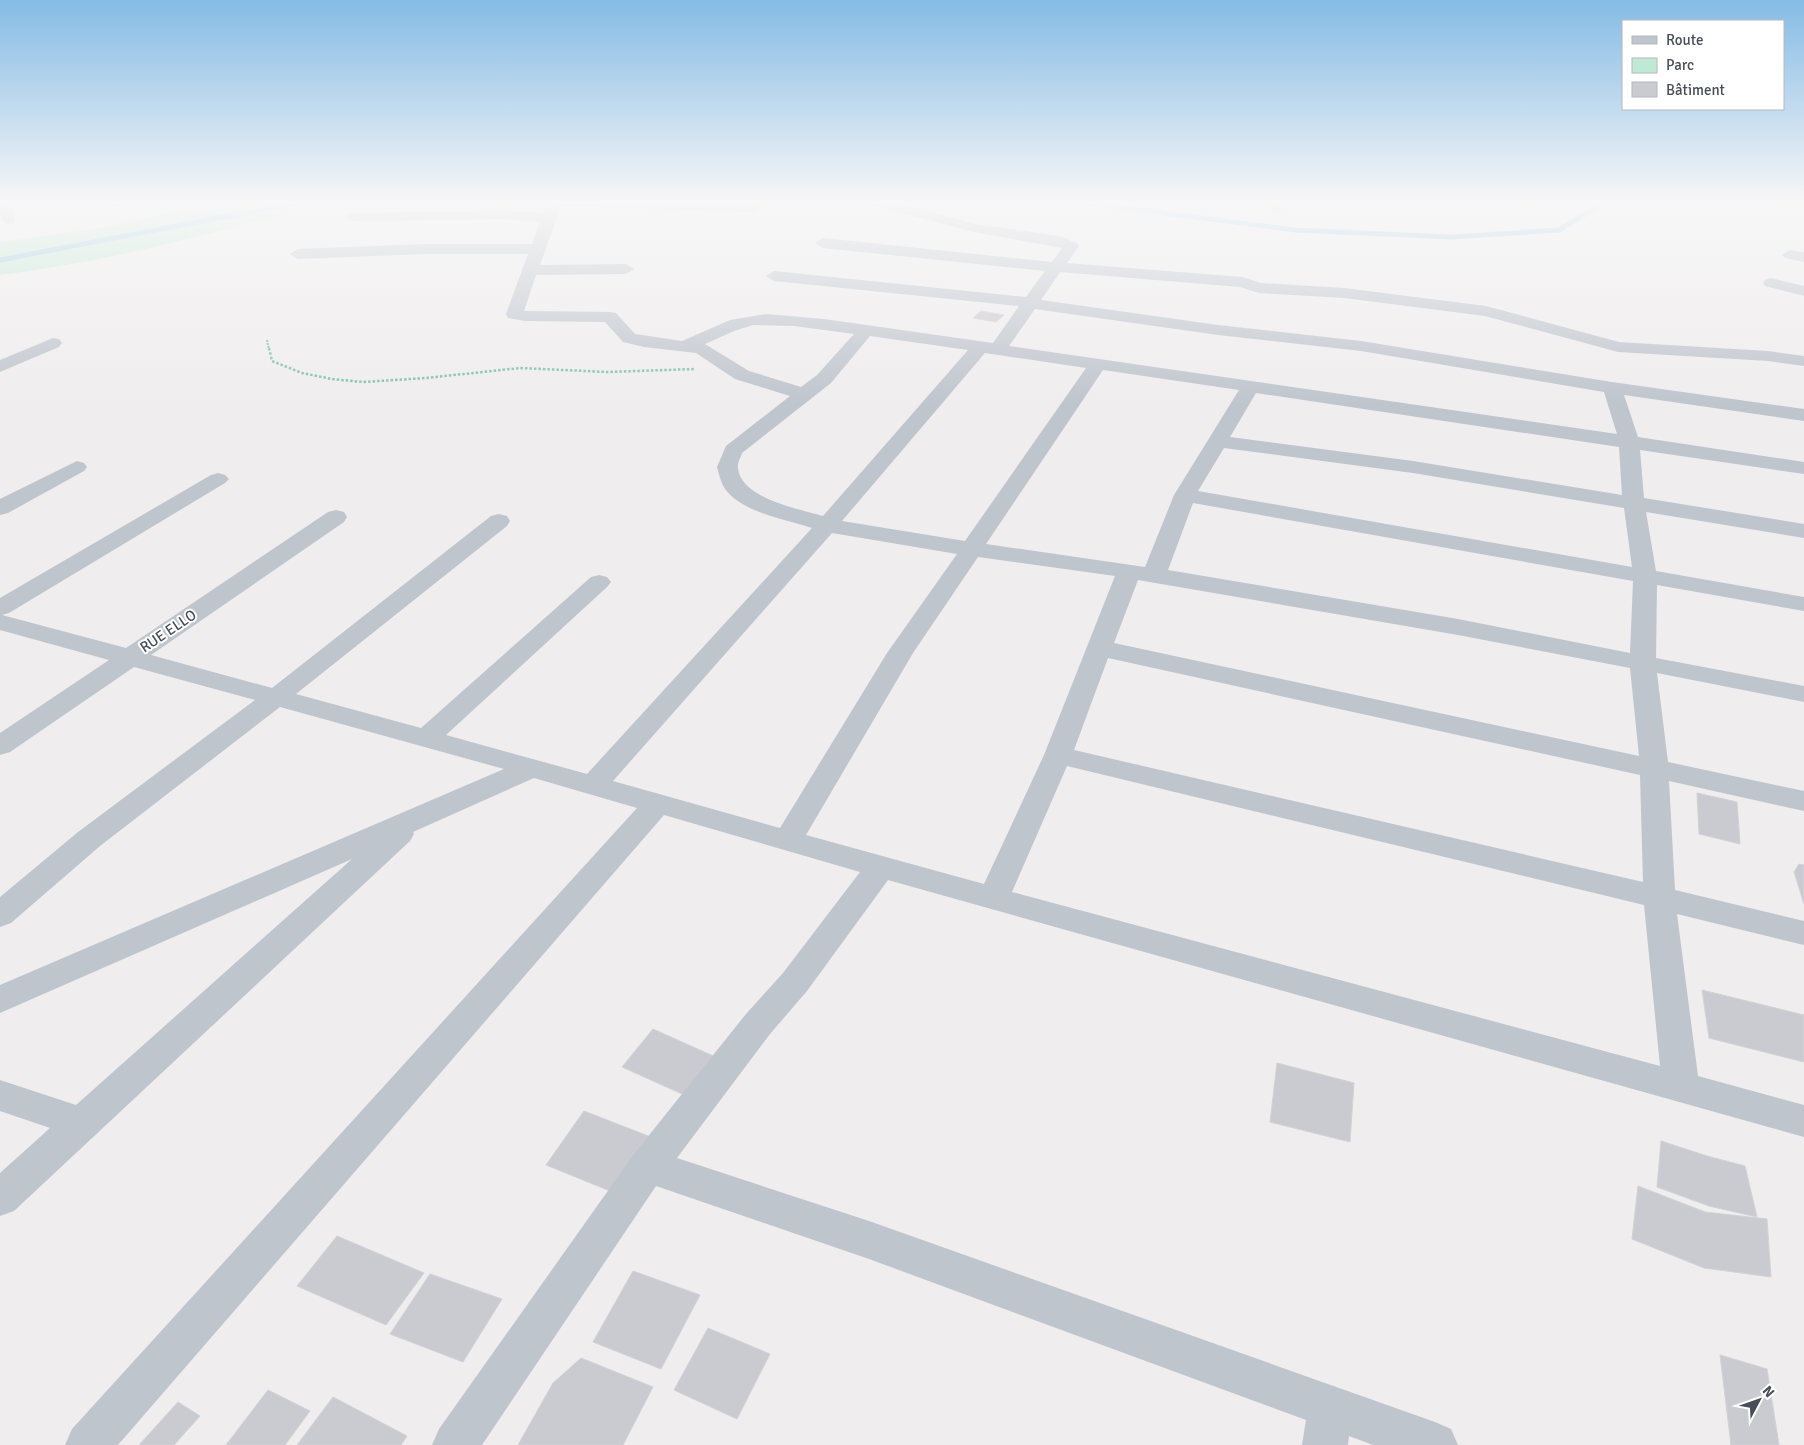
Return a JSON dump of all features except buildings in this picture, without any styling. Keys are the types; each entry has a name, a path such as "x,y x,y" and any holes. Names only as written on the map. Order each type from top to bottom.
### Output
{"street":[{"path":"584,269 529,270 514,314 525,316 610,317 629,338 644,342 687,345 708,351 742,375 803,394"},
{"path":"593,786 989,349 1029,303 1054,269"},
{"path":"1086,269 1242,282 1263,289 1344,293 1486,311 1618,347 1768,356 1804,361"},
{"path":"774,276 1029,303 1218,330 1361,346 1612,388 1804,415"},
{"path":"1771,283 1804,290"},
{"path":"687,345 736,324 753,320 798,322 866,330 1098,366 1251,386 1804,468"},
{"path":"866,330 824,379 734,450 727,467 734,486 744,495 764,505 828,525 970,549 1141,573 1458,627 1804,694"},
{"path":"0,367 53,343"},
{"path":"788,840 900,653 1098,366"},
{"path":"994,898 1058,755 1099,648 1216,441 1251,386"},
{"path":"1612,388 1629,441 1634,504 1645,576 1643,663 1654,768 1659,897 1681,1087"},
{"path":"1216,441 1413,467 1804,531"},
{"path":"0,508 77,467"},
{"path":"0,608 218,479"},
{"path":"1185,495 1804,604"},
{"name":"RUE ELLO","path":"0,746 336,517"},
{"path":"0,915 89,839 276,698 499,521"},
{"path":"426,738 599,582"},
{"path":"0,622 426,738 881,868 1804,1121"},
{"path":"1099,648 1804,801"},
{"path":"1058,755 1436,843 1804,933"},
{"path":"0,1000 530,769"},
{"path":"88,1445 657,804"},
{"path":"0,1198 417,818"},
{"path":"455,1445 648,1166 758,1024 795,982 881,868"},
{"path":"0,1095 81,1123"},
{"path":"648,1166 869,1240 1328,1426 1435,1445"}],"path":[{"path":"267,340 272,361 282,366 306,374 360,382 408,381 535,367 618,372 666,368 720,370 742,375"}],"green space":[{"path":"0,269 39,269 0,275"}]}
